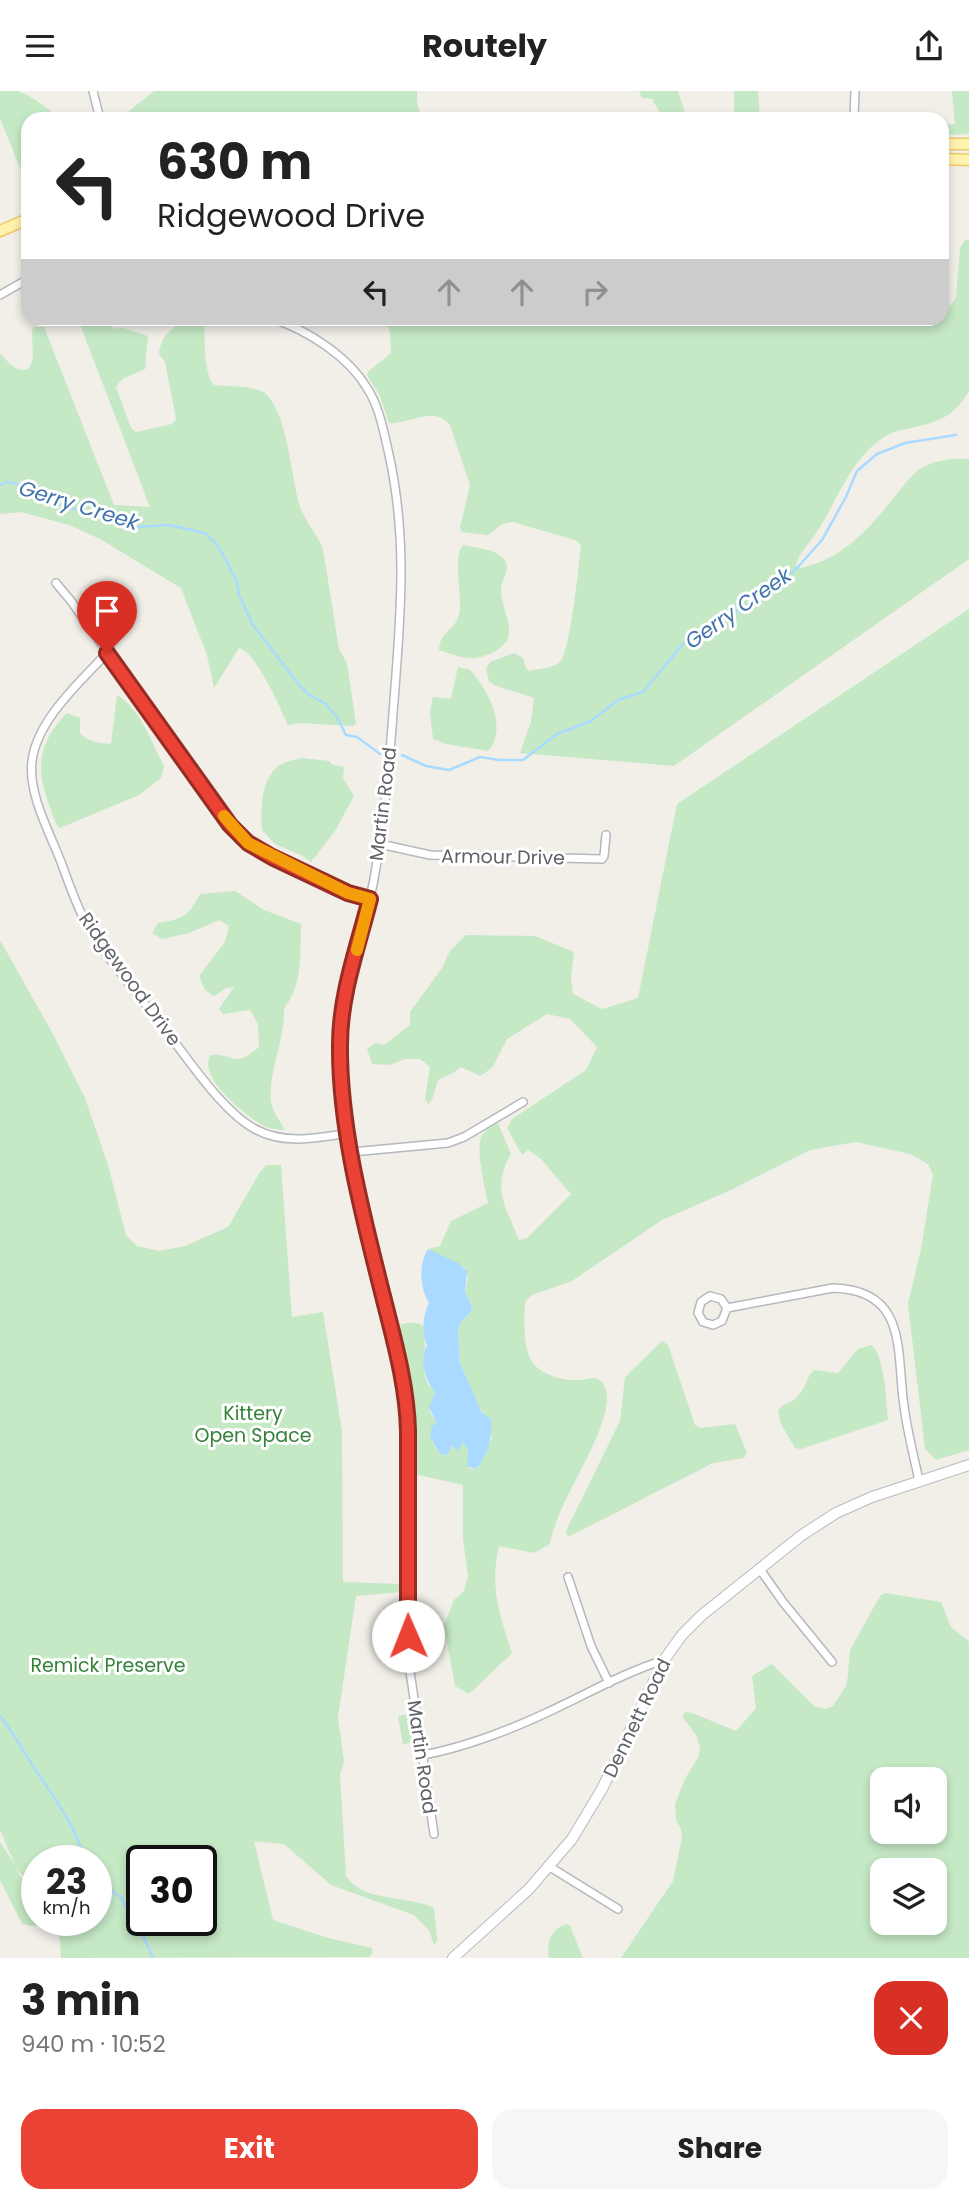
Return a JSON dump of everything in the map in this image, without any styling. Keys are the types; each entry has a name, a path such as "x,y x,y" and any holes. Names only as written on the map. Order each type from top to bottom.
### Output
{"main road":[{"path":"949,144 969,144"},
{"path":"949,159 969,160"},
{"path":"0,231 21,222"}],"street":[{"path":"93,91 98,112"},
{"path":"854,112 855,91"},
{"path":"0,295 21,283"},
{"name":"Martin Road","path":"288,326 312,338 342,359 367,387 376,406 392,468 401,526 400,629 390,767 370,899 340,1027 342,1090 348,1133 362,1211 406,1401 408,1658 433,1834"},
{"path":"56,583 230,825 248,843 348,893 370,899"},
{"name":"Ridgewood Drive","path":"107,653 48,722 37,740 32,768 35,793 85,922 169,1034 239,1118 257,1131 282,1138 307,1139 348,1133"},
{"name":"Armour Drive","path":"380,844 410,853 430,855 602,859 606,835"},
{"path":"352,1152 431,1146 454,1141 523,1102"},
{"path":"727,1308 833,1287 855,1291 877,1301 889,1315 898,1337 903,1402 919,1481"},
{"path":"710,1296 721,1299 727,1308 722,1321 713,1325 703,1322 698,1313 701,1302 710,1296"},
{"name":"Dennett Road","path":"453,1958 529,1889 572,1839 601,1792 664,1660 693,1624 759,1568 836,1513 872,1497 969,1465"},
{"path":"759,1568 832,1662"},
{"path":"568,1577 591,1646 609,1683"},
{"path":"423,1755 453,1748 544,1714 664,1660"},
{"path":"550,1867 618,1909"}],"green space":[{"path":"0,91 21,92 51,112 21,112 21,170 0,118"},
{"path":"154,91 417,91 420,112 128,112"},
{"path":"639,91 678,91 685,112 660,112 652,99 642,98"},
{"path":"734,91 758,91 760,112 734,112"},
{"path":"952,91 969,91 969,134 949,135 949,124 955,124"},
{"path":"965,240 969,240 969,391 957,408 944,417 893,433 864,454 796,565 800,568 815,564 842,550 866,530 918,471 933,463 957,459 969,459 969,559 674,766 520,753 531,722 534,698 494,685 489,681 486,669 490,662 514,653 523,658 529,671 551,667 561,661 571,625 581,545 575,540 513,522 502,524 488,535 462,532 460,528 470,485 450,425 444,419 429,416 389,423 380,396 367,375 391,353 388,326 949,326 949,306 956,298 960,248"},
{"path":"81,326 112,326 114,329 123,328 148,336 145,369 122,379 116,387 131,428 136,432 172,424 176,419 165,362 159,354 164,338 176,326 204,326 206,364 214,385 256,389 266,394 273,404 284,431 300,507 323,549 339,649 347,663 356,723 353,726 300,723 288,725 260,670 246,652 239,648 214,688 207,655 181,588 100,539 69,525 21,512 0,514 0,354 17,369 29,368 33,359 33,327 44,327 114,505 150,507"},
{"path":"463,545 496,553 504,559 507,567 501,590 508,622 508,638 497,650 476,658 439,650 440,643 459,615 458,557"},
{"path":"969,609 969,1450 936,1460 925,1449 908,1304 921,1249 933,1175 928,1164 910,1154 856,1142 810,1150 731,1190 662,1220 572,1281 532,1295 525,1302 525,1339 531,1360 540,1370 559,1378 600,1380 607,1394 605,1411 592,1448 555,1526 550,1544 534,1553 499,1546 496,1588 500,1614 512,1653 469,1694 455,1686 444,1625 454,1600 464,1591 468,1576 463,1538 463,1485 414,1474 413,1411 401,1341 401,1324 417,1323 425,1329 425,1372 428,1384 435,1392 429,1411 437,1423 431,1440 440,1454 448,1455 451,1445 457,1451 464,1442 468,1451 469,1468 477,1469 492,1437 460,1363 458,1329 471,1312 472,1306 465,1292 468,1277 465,1268 428,1249 440,1246 451,1221 488,1203 480,1144 484,1133 498,1123 511,1154 505,1166 501,1187 505,1207 519,1240 527,1238 571,1194 541,1159 528,1150 522,1155 507,1128 512,1119 586,1070 597,1047 570,1019 547,1014 507,1039 492,1068 480,1076 461,1067 438,1080 432,1100 428,1104 425,1099 430,1067 420,1059 405,1059 389,1065 372,1064 367,1049 375,1043 384,1045 410,1025 410,1012 442,968 450,951 466,935 535,936 574,952 571,977 573,994 602,1009 638,998 677,804"},
{"path":"458,667 470,670 489,697 496,720 496,731 494,742 488,751 446,744 433,739 430,712 433,697 451,699"},
{"path":"117,695 132,708 145,727 164,766 161,778 139,795 60,828 51,810 42,780 42,754 47,741 67,713 80,718 80,733 83,736 111,744"},
{"path":"302,758 329,761 344,767 343,778 354,796 335,831 311,862 275,844 262,830 262,798 266,782 281,765"},
{"path":"235,891 264,910 301,924 297,979 295,990 284,1008 271,1090 273,1108 285,1130 260,1124 238,1107 217,1085 208,1064 211,1055 239,1059 259,1047 258,1024 250,1010 223,1014 219,1009 234,987 226,988 214,996 205,990 199,976 225,942 229,926 219,920 189,933 162,939 152,933 158,923 184,916 200,894"},
{"path":"0,940 85,1098 108,1165 126,1235 137,1246 159,1251 185,1246 228,1227 260,1172 266,1165 281,1165 292,1317 323,1312 342,1431 343,1582 401,1584 401,1592 356,1596 338,1717 344,1761 340,1775 346,1876 354,1885 374,1895 434,1908 437,1941 434,1945 429,1930 414,1915 331,1885 284,1844 254,1841 273,1920 328,1938 372,1948 373,1953 369,1957 61,1958 59,1936 112,1936 112,1845 21,1845 21,1874 16,1869 21,1878 21,1922 0,1880 0,1842 15,1865 0,1830"},
{"path":"662,1341 668,1345 695,1425 700,1428 735,1424 747,1453 744,1458 713,1463 568,1537 566,1531 620,1421 625,1377"},
{"path":"871,1345 876,1350 882,1368 888,1420 801,1449 795,1448 781,1424 778,1410 801,1393 814,1370 838,1373 858,1349"},
{"path":"885,1593 941,1602 951,1627 969,1642 969,1958 621,1958 673,1881 682,1837 676,1820 675,1804 685,1779 699,1756 700,1748 696,1735 682,1716 686,1712 692,1713 736,1731 756,1708 752,1676 772,1664 814,1706 825,1709 833,1706 847,1684 850,1650 880,1596"},
{"path":"410,1714 415,1742 403,1744 398,1716"},
{"path":"567,1924 583,1958 549,1958 548,1947 553,1933"}],"water":[{"path":"428,1249 458,1263 467,1271 465,1292 472,1306 471,1312 458,1329 460,1363 482,1413 491,1419 487,1452 476,1469 467,1466 468,1451 464,1442 457,1451 451,1445 448,1455 440,1454 430,1437 432,1426 437,1423 429,1408 435,1392 428,1381 423,1363 427,1345 424,1335 425,1313 429,1303 422,1283 422,1269"}],"waterway":[{"name":"Gerry Creek","path":"402,755 426,766 449,770 480,757 523,760 557,734 591,721 618,700 643,692 689,637 749,605 796,569 822,540 857,471 877,454 905,443 956,435"},
{"name":"Gerry Creek","path":"0,485 7,482 18,484 64,506 137,527 169,525 204,533 215,542 222,553 237,582 239,595 253,625 300,686 326,704 337,717 346,735 357,737 380,754"},
{"path":"0,1716 63,1811 79,1845"},
{"path":"112,1891 120,1897 141,1931 153,1958"}],"slow traffic":[{"path":"224,816 248,843 272,857 348,893 370,899 357,950"}],"route":[{"path":"107,653 230,825 248,843 348,893 370,899 344,1001 340,1027 340,1056 348,1133 361,1205 399,1362 408,1415 408,1636"}],"park label":[{"name":"Kittery Open Space","path":"253,1424"},
{"name":"Remick Preserve","path":"108,1665"}]}
